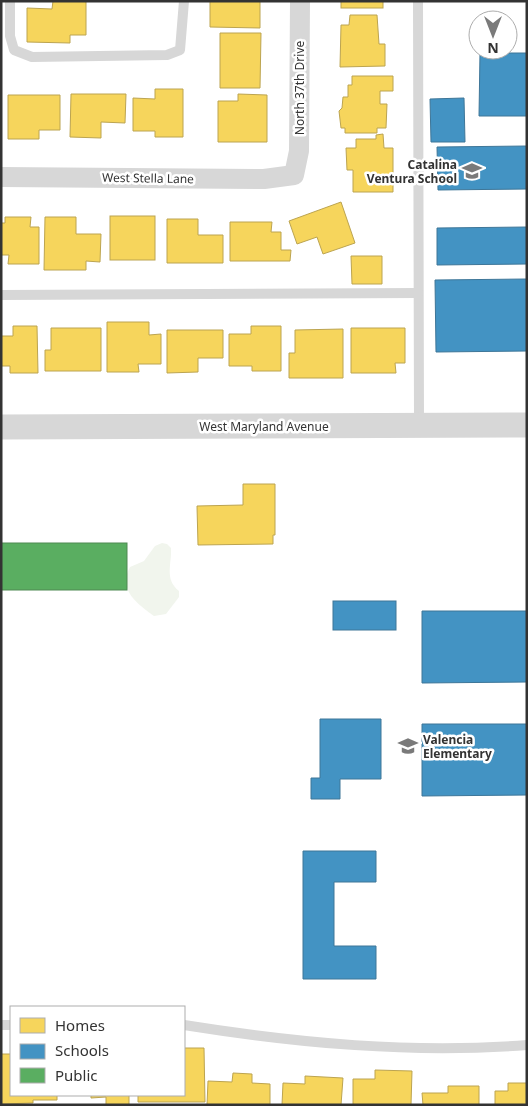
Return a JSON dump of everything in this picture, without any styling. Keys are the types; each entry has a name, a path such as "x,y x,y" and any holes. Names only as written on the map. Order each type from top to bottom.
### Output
{"street":[{"name":"North 37th Drive","path":"294,175 299,151 300,1"},
{"name":"West Stella Lane","path":"1,176 264,179 294,175"},
{"name":"West Maryland Avenue","path":"1,427 527,425"}],"lane":[{"path":"10,1 10,36 14,50 32,57 167,55 180,50 184,1"},
{"path":"418,1 418,425"},
{"path":"1,295 418,292"},
{"path":"185,1025 274,1039 347,1046 489,1048 527,1045"}],"shaded area":[{"path":"162,543 167,544 171,548 170,576 174,586 179,591 179,597 166,614 154,616 131,596 126,583 130,567 144,561 155,546"}],"building: Homes":[{"path":"53,1 86,1 86,35 70,35 70,43 27,42 27,8 52,9"},
{"path":"210,1 260,1 260,28 210,27"},
{"path":"341,1 383,1 383,8 341,8"},
{"path":"350,15 377,15 379,44 385,44 385,66 340,67 341,25 349,25"},
{"path":"220,33 261,33 260,88 220,88"},
{"path":"352,76 393,76 393,91 380,91 380,104 387,104 386,128 377,128 377,133 345,133 345,128 341,128 339,111 342,108 343,97 348,97 348,85 352,85"},
{"path":"155,89 183,89 183,137 155,137 155,131 133,131 133,98 155,99"},
{"path":"71,94 126,94 125,123 101,122 101,138 70,137"},
{"path":"238,94 267,95 267,142 218,142 218,101 238,101"},
{"path":"8,95 60,95 60,130 39,130 39,139 8,139"},
{"path":"383,134 384,148 393,148 393,192 353,192 353,170 347,170 346,148 356,148 356,139 376,139 376,135"},
{"path":"341,202 355,243 323,254 317,237 297,244 289,221"},
{"path":"110,216 155,216 155,260 110,260"},
{"path":"5,217 31,217 30,227 39,227 39,264 8,264 9,255 1,255 1,223 5,223"},
{"path":"45,217 76,217 76,234 101,234 100,262 86,261 86,270 44,270"},
{"path":"167,219 198,219 198,235 223,235 223,263 167,263"},
{"path":"230,222 272,222 271,232 281,232 281,250 291,250 290,261 230,261"},
{"path":"351,256 382,256 382,284 352,284"},
{"path":"107,322 149,322 149,335 161,334 161,364 138,364 139,372 107,372"},
{"path":"13,326 37,326 38,373 10,373 10,366 1,366 1,336 13,336"},
{"path":"251,326 281,326 281,371 252,371 252,366 229,366 229,334 251,334"},
{"path":"51,328 101,328 101,371 45,371 45,350 51,350"},
{"path":"351,328 405,328 405,363 395,363 396,373 351,373"},
{"path":"343,329 343,378 289,378 289,353 295,353 295,330"},
{"path":"167,330 223,330 223,358 198,358 198,372 167,373"},
{"path":"243,484 275,484 275,535 273,535 273,544 198,545 197,506 243,505"},
{"path":"185,1048 204,1048 205,1102 138,1102 138,1096 185,1096"},
{"path":"1,1054 10,1054 10,1096 57,1096 57,1100 33,1100 33,1103 1,1104"},
{"path":"375,1070 412,1071 411,1105 353,1105 353,1079 375,1079"},
{"path":"233,1073 252,1074 252,1083 270,1084 270,1105 207,1105 208,1081 232,1082"},
{"path":"305,1076 343,1078 341,1105 282,1105 283,1083 305,1084"},
{"path":"508,1083 527,1083 527,1105 495,1105 495,1091 508,1091"},
{"path":"448,1086 479,1086 479,1105 423,1105 422,1093 448,1093"},
{"path":"91,1096 129,1096 129,1105 106,1105 106,1097 91,1098"}],"building: Schools":[{"path":"518,53 527,53 527,116 479,116 480,60 518,60"},
{"path":"464,98 465,142 431,142 430,99"},
{"path":"527,146 527,189 438,190 437,147"},
{"path":"527,227 527,264 437,265 437,228"},
{"path":"527,279 527,351 436,352 435,280"},
{"path":"333,601 396,601 396,630 333,630"},
{"path":"422,611 527,611 527,682 422,683"},
{"path":"320,719 381,719 381,779 340,779 340,799 311,799 311,778 320,778"},
{"path":"422,724 527,724 527,795 422,796"},
{"path":"303,851 376,851 376,882 334,882 334,946 376,946 376,979 303,979"}],"building: Public":[{"path":"1,543 127,543 127,590 1,590"}],"place":[{"name":"Catalina Ventura School","path":"472,171"},
{"name":"Valencia Elementary","path":"408,746"}]}
